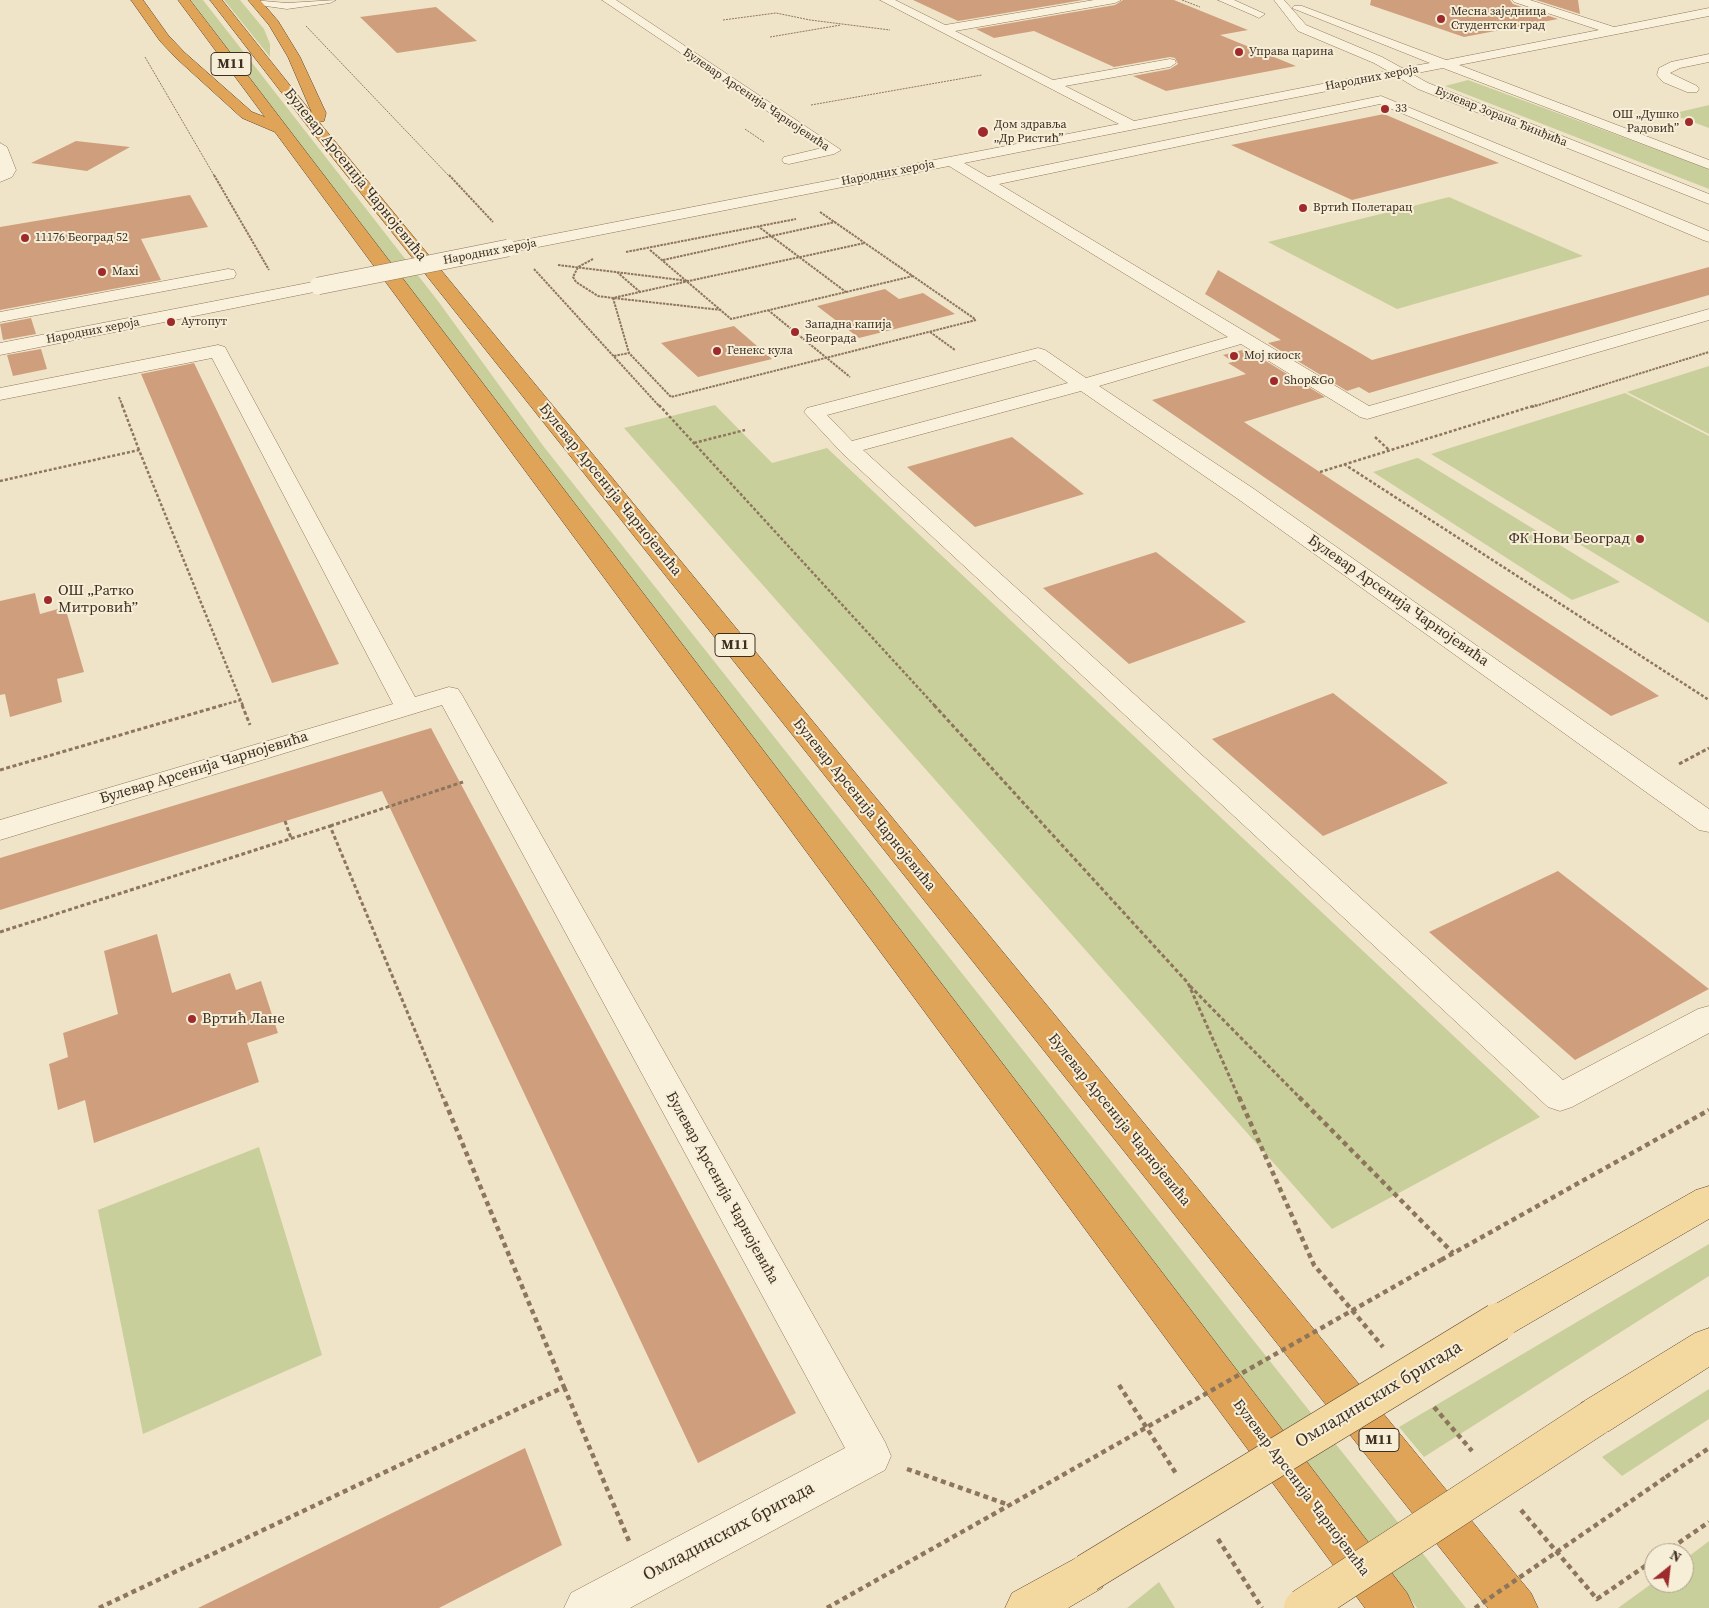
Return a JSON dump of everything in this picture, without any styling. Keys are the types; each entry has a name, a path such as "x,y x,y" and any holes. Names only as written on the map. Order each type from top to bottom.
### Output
{"highway":[{"path":"137,0 164,38 180,55 247,115 263,124 279,128"},
{"name":"Булевар Арсенија Чарнојевића","path":"184,0 1392,1608"},
{"name":"Булевар Арсенија Чарнојевића","path":"216,0 314,125 1516,1608"},
{"path":"255,1 294,57 319,113 318,120 314,125"}],"main road":[{"name":"Омладинских бригада","path":"1027,1608 1498,1322 1709,1201"},
{"path":"1303,1608 1595,1417 1709,1346"}],"street":[{"path":"255,1 287,6 330,0"},
{"name":"Булевар Арсенија Чарнојевића","path":"608,0 834,150 789,160 823,186"},
{"path":"886,0 1132,125"},
{"path":"943,29 1115,0"},
{"path":"1224,0 1259,14"},
{"name":"Народних хероја","path":"1518,0 1613,31"},
{"name":"Булевар Зорана Ђинђића","path":"1277,1 1446,63 1474,76 1709,165"},
{"name":"Булевар Зорана Ђинђића","path":"1277,1 1302,28 1378,60 1423,86 1709,199"},
{"path":"267,16 287,6"},
{"name":"Народних хероја","path":"0,349 1709,12"},
{"path":"1692,89 1668,79 1664,75 1664,71 1676,65 1709,58"},
{"path":"1051,84 1170,63"},
{"name":"Народних хероја","path":"986,182 1381,100"},
{"name":"Булевар Зорана Ђинђића","path":"1381,100 1709,237"},
{"path":"0,147 9,173 0,177"},
{"name":"Народних хероја","path":"951,161 1367,413 1709,314"},
{"path":"0,317 228,274"},
{"path":"848,448 1084,384 1243,338"},
{"path":"0,394 218,351 408,708"},
{"name":"Булевар Арсенија Чарнојевића","path":"848,448 814,412 1038,354 1246,494 1709,823"},
{"path":"848,448 1560,1098 1709,1018"},
{"name":"Булевар Арсенија Чарнојевића","path":"0,830 449,695 871,1456"},
{"name":"Омладинских бригада","path":"586,1608 871,1456"}],"path":[{"path":"1182,0 1198,7"},
{"path":"287,6 496,225"},
{"path":"722,20 776,13 898,31"},
{"path":"770,37 847,24"},
{"path":"142,51 271,273"},
{"path":"808,105 1020,68"},
{"path":"745,129 764,142"},
{"path":"613,298 629,353 671,397 976,320 815,209"},
{"path":"813,215 822,213"},
{"path":"622,253 804,217"},
{"path":"752,221 846,292"},
{"path":"663,260 835,222"},
{"path":"613,298 865,243"},
{"path":"649,249 689,281 731,319 913,276"},
{"path":"594,258 573,272 576,282 598,296 721,310"},
{"path":"530,264 1188,983 1453,1253"},
{"path":"567,265 689,281"},
{"path":"616,272 640,292"},
{"path":"768,310 849,377"},
{"path":"929,331 956,350"},
{"path":"1320,472 1709,352"},
{"path":"614,356 629,353"},
{"path":"109,372 260,751"},
{"path":"694,443 745,430"},
{"path":"0,481 139,450"},
{"path":"1344,464 1709,700"},
{"path":"0,770 241,700"},
{"path":"1676,766 1709,748"},
{"path":"0,932 492,773"},
{"path":"285,821 291,838"},
{"path":"330,826 644,1577"},
{"path":"1188,983 1314,1266 1385,1349"},
{"path":"826,1608 1709,1110"},
{"path":"100,1608 564,1387"},
{"path":"1430,1402 1475,1455"},
{"path":"1475,1608 1709,1448"},
{"path":"871,1456 1010,1505"},
{"path":"1520,1508 1597,1599 1644,1567"},
{"path":"1679,1543 1709,1522"}],"green space":[{"path":"191,0 203,0 438,301 544,447 1466,1608 1417,1608 512,433"},
{"path":"224,0 240,0 264,29 270,44 270,57"},
{"path":"1468,80 1709,169 1709,189 1445,86"},
{"path":"1709,105 1709,128 1671,114"},
{"path":"1449,197 1583,256 1397,309 1268,242"},
{"path":"1709,366 1709,434 1627,392"},
{"name":"ФК Нови Београд","path":"1625,393 1709,436 1709,623 1431,454"},
{"path":"715,405 772,463 827,448 1540,1117 1332,1229 624,428"},
{"path":"1418,458 1620,582 1572,600 1373,472"},
{"path":"259,1147 322,1355 143,1434 98,1210"},
{"path":"1709,1244 1709,1276 1424,1457 1399,1427"},
{"path":"1709,1389 1709,1419 1622,1476 1602,1457"},
{"path":"1709,1541 1709,1608 1618,1608 1644,1589 1644,1593 1694,1593 1694,1552"},
{"path":"1159,1582 1175,1608 1127,1608"}],"building":[{"path":"913,0 1083,0 958,21"},
{"path":"1123,0 1174,0 1248,30 1220,35 1296,66 1166,91 1133,76 1170,69 1178,64 1175,58 1170,57 1114,67 1034,31 994,38 976,29 1115,5"},
{"path":"1371,0 1510,0 1513,4 1558,19 1464,37 1370,5"},
{"path":"1536,0 1578,0 1580,14"},
{"path":"436,7 477,41 397,53 360,17"},
{"path":"1384,114 1499,163 1352,200 1231,145"},
{"path":"76,141 130,147 87,171 31,163"},
{"path":"190,195 208,227 141,239 161,280 0,310 0,227"},
{"path":"1709,267 1709,295 1369,393 1359,387 1347,391 1268,343 1281,340 1205,294 1218,270 1372,360"},
{"path":"885,289 899,299 923,293 955,314 859,338 817,306"},
{"path":"31,318 36,334 3,340 0,324"},
{"name":"Генекс кула","path":"734,326 772,359 698,377 661,343"},
{"path":"41,349 47,369 13,376 7,355"},
{"path":"1246,349 1325,397 1244,422 1659,696 1611,716 1152,400 1246,374 1228,363 1233,362 1223,355"},
{"path":"194,363 339,664 272,683 141,374"},
{"path":"1012,437 1084,494 975,527 907,467"},
{"path":"1156,552 1246,622 1129,664 1043,588"},
{"path":"35,593 40,614 65,607 84,672 57,679 62,702 10,717 5,694 0,695 0,601"},
{"path":"1333,693 1448,783 1323,836 1212,739"},
{"path":"431,728 796,1413 698,1463 382,791 0,910 0,858"},
{"path":"1558,871 1709,989 1575,1060 1429,932"},
{"path":"157,934 172,993 230,973 236,990 261,981 278,1033 247,1043 259,1082 94,1143 85,1100 58,1110 49,1064 68,1057 63,1033 118,1014 104,951"},
{"path":"525,1448 562,1545 439,1608 198,1608"}],"place":[{"name":"Месна заједница Студентски град","path":"1441,19"},
{"name":"Управа царина","path":"1239,52"},
{"name":"33","path":"1385,109"},
{"name":"ОШ „Душко Радовић”","path":"1689,122"},
{"name":"Дом здравља „Др Ристић”","path":"983,132"},
{"name":"Вртић Полетарац","path":"1303,208"},
{"name":"11176 Београд 52","path":"25,238"},
{"name":"Maxi","path":"102,272"},
{"name":"Аутопут","path":"171,322"},
{"name":"Западна капија Београда","path":"795,332"},
{"name":"Генекс кула","path":"717,351"},
{"name":"Мој киоск","path":"1234,356"},
{"name":"Shop&Go","path":"1274,381"},
{"name":"ФК Нови Београд","path":"1640,539"},
{"name":"ОШ „Ратко Митровић”","path":"48,600"},
{"name":"Вртић Лане","path":"192,1019"}]}
